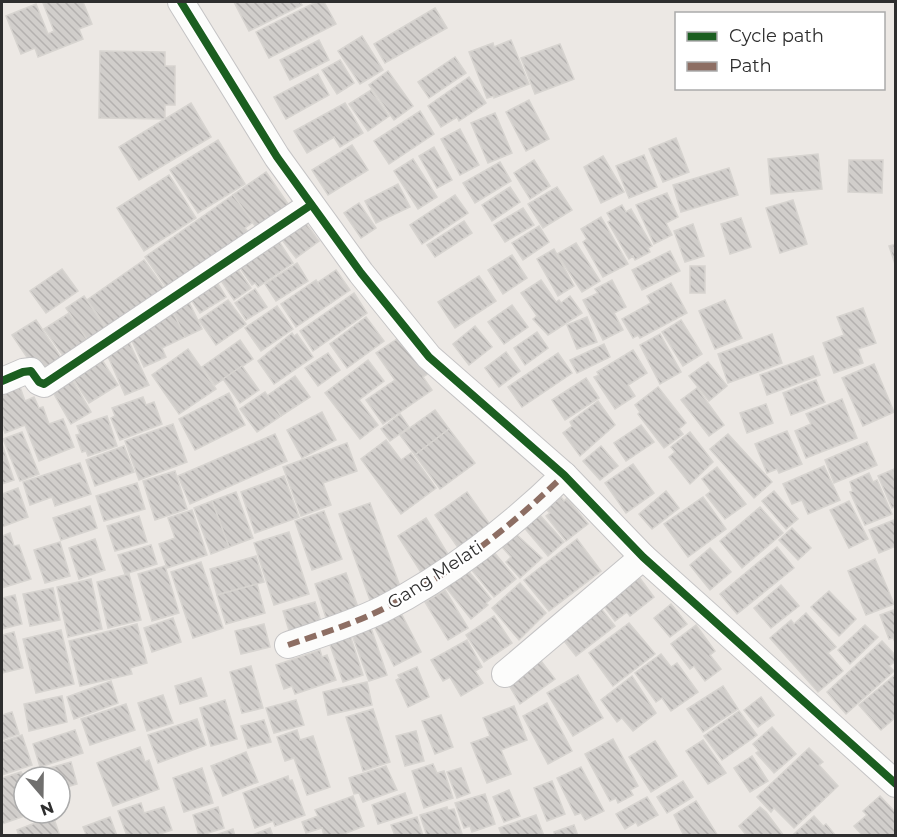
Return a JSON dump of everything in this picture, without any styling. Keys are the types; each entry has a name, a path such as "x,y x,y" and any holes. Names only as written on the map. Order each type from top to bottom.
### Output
{"street":[{"path":"181,2 277,157 311,205 429,357 564,475 643,557 896,784"},
{"path":"2,381 31,371 39,382 44,384 311,205"},
{"name":"Gang Melati","path":"288,645 383,609 429,582 518,519 564,475"},
{"path":"505,674 643,557"}],"building":[{"path":"83,2 92,24 79,29 83,39 38,57 35,48 21,54 6,16 36,4 48,34 54,31 43,3"},
{"path":"234,2 300,2 302,5 249,31"},
{"path":"316,2 324,2 336,24 269,58 256,32"},
{"path":"435,8 447,28 385,63 374,44"},
{"path":"362,36 383,70 360,84 338,51"},
{"path":"319,40 329,60 290,80 280,60"},
{"path":"511,40 529,84 494,98 494,96 487,98 469,52 493,43 494,47"},
{"path":"560,44 574,79 535,94 521,58"},
{"path":"100,51 165,52 165,66 175,66 175,105 165,105 165,119 99,118"},
{"path":"455,57 466,73 429,98 418,82"},
{"path":"340,60 354,83 337,94 322,70"},
{"path":"388,71 413,106 394,120 369,85"},
{"path":"318,74 329,95 286,119 274,97"},
{"path":"469,77 486,103 459,121 457,117 441,127 428,106"},
{"path":"371,90 389,116 368,131 349,104"},
{"path":"529,100 549,139 526,151 506,112"},
{"path":"191,103 211,137 139,180 119,147"},
{"path":"345,103 363,133 340,147 334,137 307,153 294,131"},
{"path":"420,111 434,134 389,164 374,141"},
{"path":"495,113 512,153 488,163 471,123"},
{"path":"460,129 479,165 460,175 441,139"},
{"path":"676,138 689,172 663,182 649,149"},
{"path":"218,140 245,184 198,213 170,170"},
{"path":"352,145 368,170 328,195 312,170"},
{"path":"434,147 452,180 437,188 419,156"},
{"path":"818,154 822,189 771,194 768,159"},
{"path":"644,155 657,187 629,198 616,166"},
{"path":"603,156 624,192 601,203 584,167"},
{"path":"413,159 437,197 418,209 394,171"},
{"path":"534,160 550,186 530,199 514,173"},
{"path":"849,160 883,160 882,193 848,192"},
{"path":"500,162 511,181 475,203 463,183"},
{"path":"729,168 738,195 681,212 673,185"},
{"path":"266,172 295,214 263,237 233,195"},
{"path":"169,175 196,218 144,251 117,208"},
{"path":"398,184 410,207 376,223 365,201"},
{"path":"510,187 520,202 492,221 482,205"},
{"path":"557,187 572,210 543,228 528,204"},
{"path":"667,193 678,217 666,223 672,235 654,244 636,205"},
{"path":"233,195 253,222 245,228 254,241 173,297 145,257"},
{"path":"455,195 468,213 422,244 410,225"},
{"path":"793,200 807,244 780,253 766,208"},
{"path":"359,203 376,228 361,238 344,213"},
{"path":"622,205 626,212 631,209 652,246 648,248 650,252 635,260 633,256 629,259 608,222 611,220 607,213"},
{"path":"523,208 534,225 505,242 494,225"},
{"path":"601,217 628,264 603,277 583,242 587,239 581,229"},
{"path":"302,218 319,241 296,258 279,236"},
{"path":"741,218 751,247 730,254 721,224"},
{"path":"464,221 472,233 435,257 427,245"},
{"path":"693,224 704,256 685,262 674,231"},
{"path":"539,226 549,242 523,260 512,243"},
{"path":"276,237 293,263 258,287 255,283 252,285 238,265"},
{"path":"576,243 600,281 582,292 557,254"},
{"path":"896,244 896,267 889,246"},
{"path":"554,249 574,286 558,296 537,259"},
{"path":"670,251 680,271 642,290 632,270"},
{"path":"512,255 527,278 503,294 488,270"},
{"path":"144,260 170,296 113,336 87,300"},
{"path":"297,263 308,281 276,301 265,284"},
{"path":"235,265 251,288 234,300 218,276"},
{"path":"690,266 705,266 705,293 690,293"},
{"path":"62,269 78,291 46,313 30,291"},
{"path":"336,270 350,290 331,303 317,283"},
{"path":"479,276 496,301 455,328 438,302"},
{"path":"215,279 226,297 200,313 188,295"},
{"path":"316,280 331,303 296,327 281,304"},
{"path":"541,280 556,302 559,300 561,303 570,296 582,313 548,335 533,319 537,316 521,293"},
{"path":"612,280 626,307 614,313 623,330 603,340 583,300 598,293 595,289"},
{"path":"671,283 687,313 640,338 638,335 633,338 622,319 651,303 647,296"},
{"path":"255,289 267,307 246,320 235,303"},
{"path":"354,293 367,313 313,351 300,331"},
{"path":"84,296 111,336 93,348 66,308"},
{"path":"186,296 202,329 185,337 169,304"},
{"path":"228,300 246,324 216,345 199,320"},
{"path":"725,300 742,338 715,349 699,311"},
{"path":"512,305 528,327 504,344 488,322"},
{"path":"277,306 293,329 261,351 245,328"},
{"path":"863,308 876,343 858,349 863,363 834,373 823,343 844,335 837,317"},
{"path":"172,310 185,337 162,348 166,357 144,367 127,330"},
{"path":"69,313 93,348 69,364 44,329"},
{"path":"366,317 384,341 347,368 330,344"},
{"path":"587,317 597,342 577,349 567,325"},
{"path":"36,320 66,365 43,381 12,335"},
{"path":"681,320 702,354 683,366 662,332"},
{"path":"475,326 492,347 469,365 453,344"},
{"path":"537,332 548,348 525,365 514,348"},
{"path":"292,333 294,336 297,334 313,357 274,384 258,361"},
{"path":"660,334 681,372 660,384 640,345"},
{"path":"772,334 782,363 728,383 718,354"},
{"path":"403,335 429,373 423,377 432,390 383,424 366,400 395,380 376,353"},
{"path":"240,340 253,359 215,385 202,367"},
{"path":"129,342 149,385 125,395 106,352"},
{"path":"604,344 610,357 577,373 570,360"},
{"path":"188,349 216,389 179,414 152,375"},
{"path":"633,350 647,373 628,385 635,396 615,409 594,377 599,375 597,372"},
{"path":"97,352 118,385 89,403 68,371"},
{"path":"506,352 520,371 499,387 485,368"},
{"path":"328,353 340,370 318,386 305,368"},
{"path":"558,353 572,373 522,407 508,387"},
{"path":"813,356 820,375 767,395 760,375"},
{"path":"368,360 384,381 359,400 378,425 360,439 325,393"},
{"path":"708,362 727,386 709,401 689,376"},
{"path":"874,364 894,412 863,426 842,378"},
{"path":"242,366 259,390 240,403 223,379"},
{"path":"70,376 91,412 71,424 50,387"},
{"path":"295,376 310,397 281,416 267,396"},
{"path":"586,378 599,398 565,420 552,400"},
{"path":"816,380 825,402 791,415 783,393"},
{"path":"20,387 25,401 34,397 39,408 43,407 49,424 63,419 74,447 39,461 25,425 5,433 2,424 2,394"},
{"path":"658,387 686,423 679,429 683,434 664,448 638,414 640,412 635,405"},
{"path":"697,388 724,425 709,436 681,400"},
{"path":"265,392 281,416 257,432 240,409"},
{"path":"229,393 245,425 195,450 179,419"},
{"path":"143,397 146,405 154,402 162,424 120,440 111,418 115,416 112,408"},
{"path":"842,399 857,438 806,458 795,431 811,424 806,414"},
{"path":"598,401 615,425 580,456 563,433 572,426 570,422"},
{"path":"766,404 773,423 747,433 740,413"},
{"path":"435,410 449,429 415,455 400,435"},
{"path":"322,412 336,440 302,458 287,430"},
{"path":"400,414 409,427 390,441 381,429"},
{"path":"107,416 117,446 88,456 86,451 82,452 76,435 80,434 77,426"},
{"path":"173,424 187,462 139,480 125,441"},
{"path":"641,425 654,442 626,461 614,443"},
{"path":"449,429 475,463 440,489 415,455"},
{"path":"787,431 802,464 779,473 777,469 767,473 755,444"},
{"path":"22,432 39,474 20,481 3,439"},
{"path":"690,432 713,462 690,484 669,457 675,452 671,447"},
{"path":"275,434 287,461 190,504 178,476"},
{"path":"728,434 772,482 754,498 710,449"},
{"path":"386,440 401,460 411,453 436,488 401,514 361,459"},
{"path":"867,442 877,465 834,483 825,460"},
{"path":"347,443 357,471 323,483 331,505 301,516 283,467"},
{"path":"2,444 14,480 2,484"},
{"path":"124,446 134,472 95,486 86,460"},
{"path":"601,446 618,466 600,480 583,461"},
{"path":"80,463 91,494 55,506 52,497 30,505 23,482"},
{"path":"633,464 654,493 626,513 605,483"},
{"path":"824,466 840,500 808,514 802,500 792,504 783,484"},
{"path":"717,467 746,504 725,519 706,495 711,491 702,479"},
{"path":"894,469 896,506 892,508 878,476"},
{"path":"175,471 187,509 155,520 143,481"},
{"path":"869,473 873,482 877,480 892,514 865,525 850,492 853,491 850,482"},
{"path":"284,476 299,517 255,533 241,492"},
{"path":"137,483 145,509 104,521 96,496"},
{"path":"18,488 28,517 2,527 2,494"},
{"path":"666,491 679,508 652,529 639,514"},
{"path":"774,491 798,519 786,529 762,501"},
{"path":"236,492 253,538 229,547 212,501"},
{"path":"467,492 491,526 459,549 435,515"},
{"path":"561,497 564,501 567,498 588,524 566,541 546,516 550,513 546,509"},
{"path":"703,497 726,529 688,557 664,524"},
{"path":"212,501 229,547 211,554 194,508"},
{"path":"849,501 868,539 849,548 830,510"},
{"path":"370,503 402,592 371,603 339,514"},
{"path":"90,506 97,528 61,540 53,518"},
{"path":"760,507 783,533 742,568 720,541"},
{"path":"192,510 207,555 167,568 159,544 175,538 168,518"},
{"path":"324,511 342,559 312,570 295,521"},
{"path":"538,513 564,542 548,556 523,526"},
{"path":"139,516 147,542 115,551 107,526"},
{"path":"426,518 449,556 422,574 398,536"},
{"path":"896,519 896,546 879,553 869,530"},
{"path":"792,528 811,548 798,560 779,540"},
{"path":"289,532 309,594 274,605 254,543"},
{"path":"10,533 14,546 19,545 31,579 2,588 2,536"},
{"path":"516,534 542,558 520,578 506,562 511,557 502,547"},
{"path":"95,539 105,570 79,579 69,548"},
{"path":"577,539 601,571 549,611 524,580"},
{"path":"60,542 70,576 45,583 34,550"},
{"path":"151,545 157,564 125,574 118,555"},
{"path":"777,547 794,568 737,614 720,594"},
{"path":"710,548 731,572 710,590 690,565"},
{"path":"493,551 516,579 494,597 471,569"},
{"path":"256,556 264,582 217,595 210,569"},
{"path":"875,559 894,604 866,615 848,571"},
{"path":"201,562 223,628 193,638 171,572"},
{"path":"165,566 179,613 152,621 138,574"},
{"path":"466,568 491,599 486,603 488,605 471,619 440,580"},
{"path":"633,569 654,597 630,616 627,612 615,621 600,601"},
{"path":"346,573 360,613 328,624 315,584"},
{"path":"129,574 141,620 108,628 97,582"},
{"path":"91,579 102,629 68,637 57,587"},
{"path":"520,583 546,613 519,640 492,608"},
{"path":"257,584 265,613 226,624 217,595"},
{"path":"781,585 799,606 771,628 754,608"},
{"path":"53,588 60,620 30,626 23,594"},
{"path":"445,590 468,628 448,640 425,602"},
{"path":"829,591 856,619 839,636 811,607"},
{"path":"15,595 22,624 2,629 2,598"},
{"path":"595,601 615,626 576,656 557,632"},
{"path":"315,602 323,628 291,637 283,611"},
{"path":"671,604 687,624 670,637 654,618"},
{"path":"896,609 896,644 893,638 889,639 880,615"},
{"path":"401,613 421,652 394,666 374,626"},
{"path":"806,613 836,647 828,653 843,671 818,692 770,638 791,620 794,624"},
{"path":"494,616 512,643 484,662 466,635"},
{"path":"173,618 181,642 152,652 144,628"},
{"path":"629,623 655,654 613,686 589,653"},
{"path":"137,624 147,663 130,668 132,674 80,686 69,641"},
{"path":"264,624 270,647 241,654 235,631"},
{"path":"696,625 715,651 710,655 721,669 705,681 694,666 690,669 671,644"},
{"path":"865,625 878,637 850,664 838,650"},
{"path":"371,628 387,675 369,681 352,635"},
{"path":"61,630 74,684 36,693 23,639"},
{"path":"14,632 23,668 2,673 2,635"},
{"path":"350,635 363,675 343,682 329,642"},
{"path":"467,640 482,667 475,671 483,683 461,696 450,677 443,681 431,660"},
{"path":"882,641 896,656 896,661 889,666 894,671 846,714 827,692"},
{"path":"320,650 322,657 327,655 336,680 295,694 292,686 284,689 276,665"},
{"path":"661,654 671,667 677,663 698,692 671,711 662,698 656,702 635,673"},
{"path":"538,657 555,679 520,704 506,680"},
{"path":"251,666 263,708 242,713 230,672"},
{"path":"417,667 429,697 408,707 396,680 400,678 398,675"},
{"path":"896,674 896,717 881,730 859,705"},
{"path":"578,675 603,718 573,736 547,693"},
{"path":"632,676 656,713 633,731 622,718 617,722 601,700"},
{"path":"201,678 207,696 180,704 175,686"},
{"path":"111,681 118,703 74,719 67,697"},
{"path":"367,682 372,705 328,715 323,692"},
{"path":"723,686 738,709 703,732 687,709"},
{"path":"163,695 173,723 147,731 138,703"},
{"path":"62,696 67,722 29,731 24,704"},
{"path":"761,697 774,715 758,727 744,710"},
{"path":"225,700 237,739 211,746 200,708"},
{"path":"296,700 304,725 274,733 266,708"},
{"path":"547,703 572,751 548,764 523,716"},
{"path":"126,704 135,730 90,745 81,719"},
{"path":"514,706 527,740 501,750 511,774 487,783 471,743 490,736 483,718"},
{"path":"373,709 390,762 363,771 346,717"},
{"path":"739,711 757,735 722,760 704,736"},
{"path":"12,712 19,734 2,740 2,715"},
{"path":"441,715 453,747 435,754 422,721"},
{"path":"197,719 206,745 158,763 148,735"},
{"path":"264,720 271,742 248,748 241,726"},
{"path":"772,727 796,754 774,773 756,753 759,751 753,744"},
{"path":"75,730 83,753 39,765 33,744"},
{"path":"297,730 300,740 313,736 330,787 307,795 294,758 285,761 277,737"},
{"path":"416,731 424,761 405,766 396,736"},
{"path":"22,735 32,765 12,765 12,772 2,775 2,742"},
{"path":"613,739 638,786 630,790 633,795 618,803 616,798 610,801 585,754"},
{"path":"703,740 726,773 708,784 686,751"},
{"path":"655,741 677,776 651,792 629,757"},
{"path":"140,747 145,762 149,760 159,789 113,806 97,763"},
{"path":"809,748 823,762 819,765 838,786 794,828 774,808 771,812 757,797"},
{"path":"246,752 258,782 223,796 211,766"},
{"path":"752,756 768,781 750,792 734,768"},
{"path":"433,764 437,773 444,771 453,798 424,808 412,771"},
{"path":"72,766 77,784 72,785"},
{"path":"386,766 397,790 363,802 359,793 354,794 349,778"},
{"path":"581,767 604,811 585,820 581,813 575,815 557,778"},
{"path":"202,768 213,803 184,812 173,778"},
{"path":"461,768 470,793 457,798 447,772"},
{"path":"12,775 12,820 2,824 2,778"},
{"path":"288,776 289,781 292,780 305,815 275,826 273,821 255,828 243,793"},
{"path":"552,781 565,814 547,821 534,788"},
{"path":"683,781 693,797 667,813 657,797"},
{"path":"509,790 520,816 504,822 493,797"},
{"path":"405,793 412,813 378,824 372,805"},
{"path":"485,794 495,824 472,832 470,826 464,828 455,803"},
{"path":"353,796 364,826 339,836 324,836 322,828 306,833 302,822 318,816 315,810"},
{"path":"880,796 896,813 896,836 863,836 854,826 867,815 863,811"},
{"path":"647,797 658,815 638,826 636,822 625,829 616,814"},
{"path":"696,801 718,836 684,836 674,815"},
{"path":"141,803 144,813 164,807 172,830 154,836 127,836 118,811"},
{"path":"218,807 224,828 199,836 193,815"},
{"path":"447,807 448,810 454,809 462,834 427,836 420,815"},
{"path":"760,807 784,836 747,836 739,826"},
{"path":"536,815 544,836 502,836 499,828"},
{"path":"814,816 823,826 826,824 836,836 795,836 794,834"},
{"path":"110,817 117,836 81,836 86,834 83,827"},
{"path":"417,817 423,836 395,836 391,825"},
{"path":"30,825 56,825 60,836 19,836 17,830"},
{"path":"574,825 578,836 555,836 554,832"},
{"path":"270,828 273,836 250,836"},
{"path":"233,829 235,836 213,836"}],"marked path":[{"path":"288,645 372,614 407,596 478,549 523,513 564,475"}],"cycle path":[{"path":"181,2 277,157 361,273 429,357 564,475 643,557 896,784"},
{"path":"2,381 31,371 39,382 44,384 311,205"}]}
